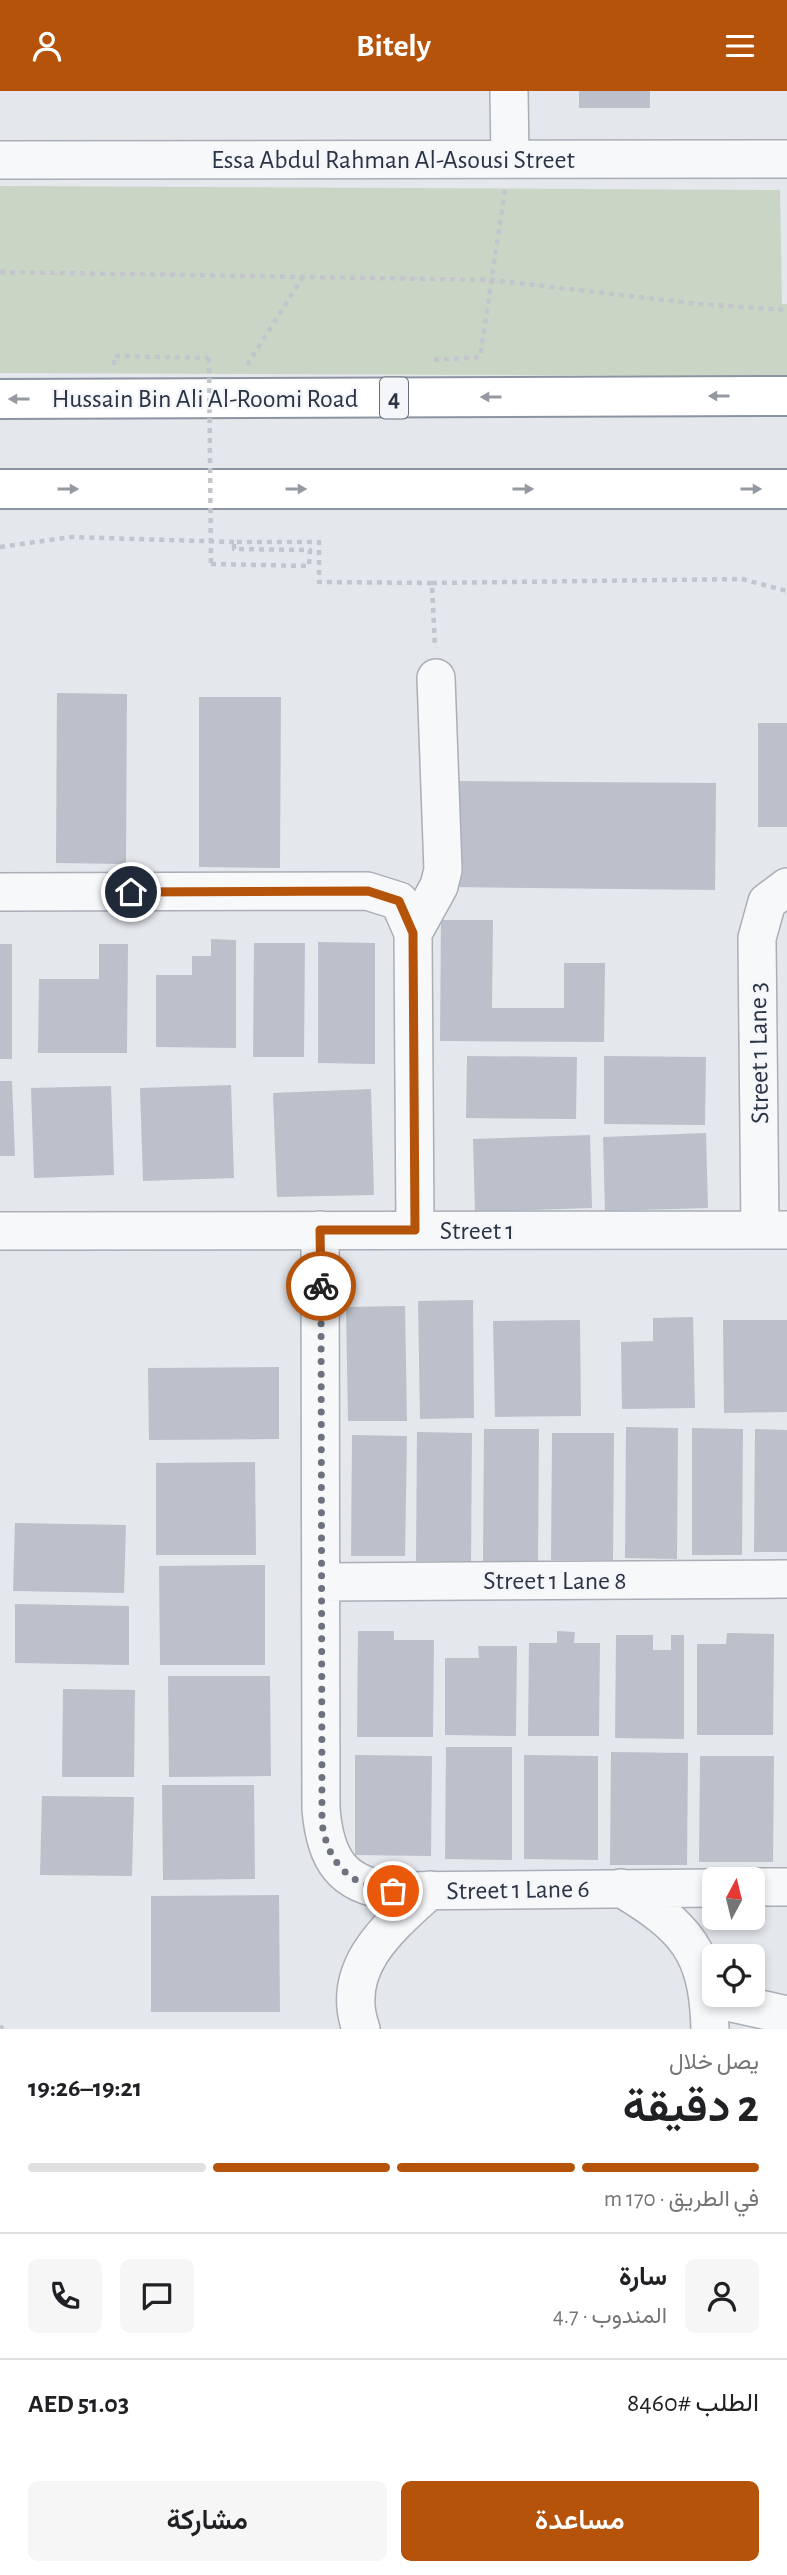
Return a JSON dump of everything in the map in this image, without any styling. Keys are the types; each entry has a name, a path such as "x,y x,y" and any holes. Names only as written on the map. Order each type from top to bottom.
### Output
{"highway":[{"name":"Hussain Bin Ali Al-Roomi Road","path":"0,399 787,396"},
{"path":"0,489 787,489"}],"street":[{"path":"509,91 510,159"},
{"name":"Essa Abdul Rahman Al-Asousi Street","path":"0,160 787,159"},
{"path":"413,933 439,886 443,870 436,678"},
{"name":"Street 1 Lane 3","path":"773,1230 757,939 767,902 787,887"},
{"path":"0,892 368,891 399,901 413,933 415,1230"},
{"name":"Street 1 Lane 6","path":"320,1230 323,1582 321,1809 324,1836 334,1861 354,1881 378,1889 702,1888"},
{"name":"Street 1","path":"0,1231 773,1230"},
{"name":"Street 1 Lane 8","path":"323,1582 787,1579"},
{"path":"765,1888 787,1887"},
{"path":"621,1888 656,1911 682,1933 701,1963 709,2013 787,2015"},
{"path":"331,2029 358,2011 362,1966 379,1939 430,1890"}],"path":[{"path":"427,361 480,357 510,159"},
{"path":"0,272 492,280 699,304 787,310"},
{"path":"241,374 304,275"},
{"path":"209,358 211,564 309,566 310,550 234,549 234,541"},
{"path":"199,377 213,376"},
{"path":"0,547 71,537 319,542 318,582 742,579 787,591"},
{"path":"432,583 436,678"}],"green space":[{"path":"0,186 780,190 782,304 787,304 787,376 0,373"}],"building":[{"path":"579,91 650,91 650,108 579,108"},
{"path":"57,693 127,694 126,864 56,863"},
{"path":"199,697 281,697 280,868 199,867"},
{"path":"758,723 787,723 787,827 758,827"},
{"path":"453,781 716,783 715,890 452,887"},
{"path":"441,920 493,920 492,1008 564,1008 564,963 605,963 604,1042 440,1041"},
{"path":"211,939 236,940 236,1048 156,1047 156,975 192,975 192,956 211,956"},
{"path":"318,942 375,943 375,1064 318,1063"},
{"path":"254,943 305,943 304,1057 253,1057"},
{"path":"0,944 12,944 12,1059 0,1059"},
{"path":"99,944 128,944 127,1053 38,1053 39,979 99,979"},
{"path":"467,1056 577,1057 576,1119 466,1118"},
{"path":"604,1056 706,1057 705,1125 604,1124"},
{"path":"0,1081 12,1081 15,1156 0,1156"},
{"path":"231,1085 234,1178 143,1181 140,1088"},
{"path":"111,1086 114,1175 34,1178 31,1088"},
{"path":"371,1089 374,1195 277,1197 273,1093"},
{"path":"706,1133 708,1208 605,1211 603,1137"},
{"path":"590,1135 592,1208 475,1212 473,1139"},
{"path":"473,1300 474,1418 420,1419 418,1301"},
{"path":"405,1306 407,1421 348,1421 346,1307"},
{"path":"693,1317 695,1408 622,1409 621,1342 653,1341 653,1318"},
{"path":"580,1320 581,1416 495,1417 493,1321"},
{"path":"723,1320 787,1320 787,1412 724,1413"},
{"path":"279,1367 279,1439 149,1440 148,1368"},
{"path":"626,1427 678,1428 677,1559 625,1558"},
{"path":"692,1428 743,1429 742,1555 692,1555"},
{"path":"484,1429 539,1429 538,1564 483,1563"},
{"path":"755,1429 787,1430 787,1552 754,1552"},
{"path":"417,1432 472,1433 471,1562 416,1561"},
{"path":"552,1433 614,1433 613,1560 551,1560"},
{"path":"352,1435 407,1436 405,1556 351,1556"},
{"path":"255,1462 256,1555 156,1555 156,1463"},
{"path":"15,1523 126,1525 124,1593 13,1591"},
{"path":"265,1565 265,1665 160,1665 159,1566"},
{"path":"15,1604 129,1606 129,1665 15,1663"},
{"path":"358,1631 394,1631 394,1640 434,1640 433,1737 357,1737"},
{"path":"557,1631 575,1632 574,1643 600,1643 599,1736 528,1736 529,1643 557,1643"},
{"path":"727,1633 774,1634 773,1735 697,1735 697,1644 726,1644"},
{"path":"616,1635 653,1635 653,1650 671,1650 671,1635 684,1635 684,1739 615,1738"},
{"path":"478,1646 517,1646 516,1736 445,1735 445,1658 479,1658"},
{"path":"168,1676 270,1676 271,1776 169,1777"},
{"path":"63,1689 135,1690 134,1777 62,1777"},
{"path":"446,1747 512,1747 512,1860 445,1859"},
{"path":"611,1752 688,1753 687,1865 610,1865"},
{"path":"355,1755 432,1756 431,1856 355,1855"},
{"path":"524,1755 598,1756 598,1860 524,1859"},
{"path":"700,1756 774,1756 773,1862 699,1862"},
{"path":"162,1785 254,1785 255,1879 163,1880"},
{"path":"42,1796 134,1797 132,1876 40,1875"},
{"path":"279,1895 280,2012 151,2012 151,1896"}],"way so far":[{"path":"321,1286 322,1823 328,1849 343,1873 364,1886 393,1891"}],"route":[{"path":"131,892 368,891 399,901 413,933 415,1230 320,1230 321,1286"}]}
